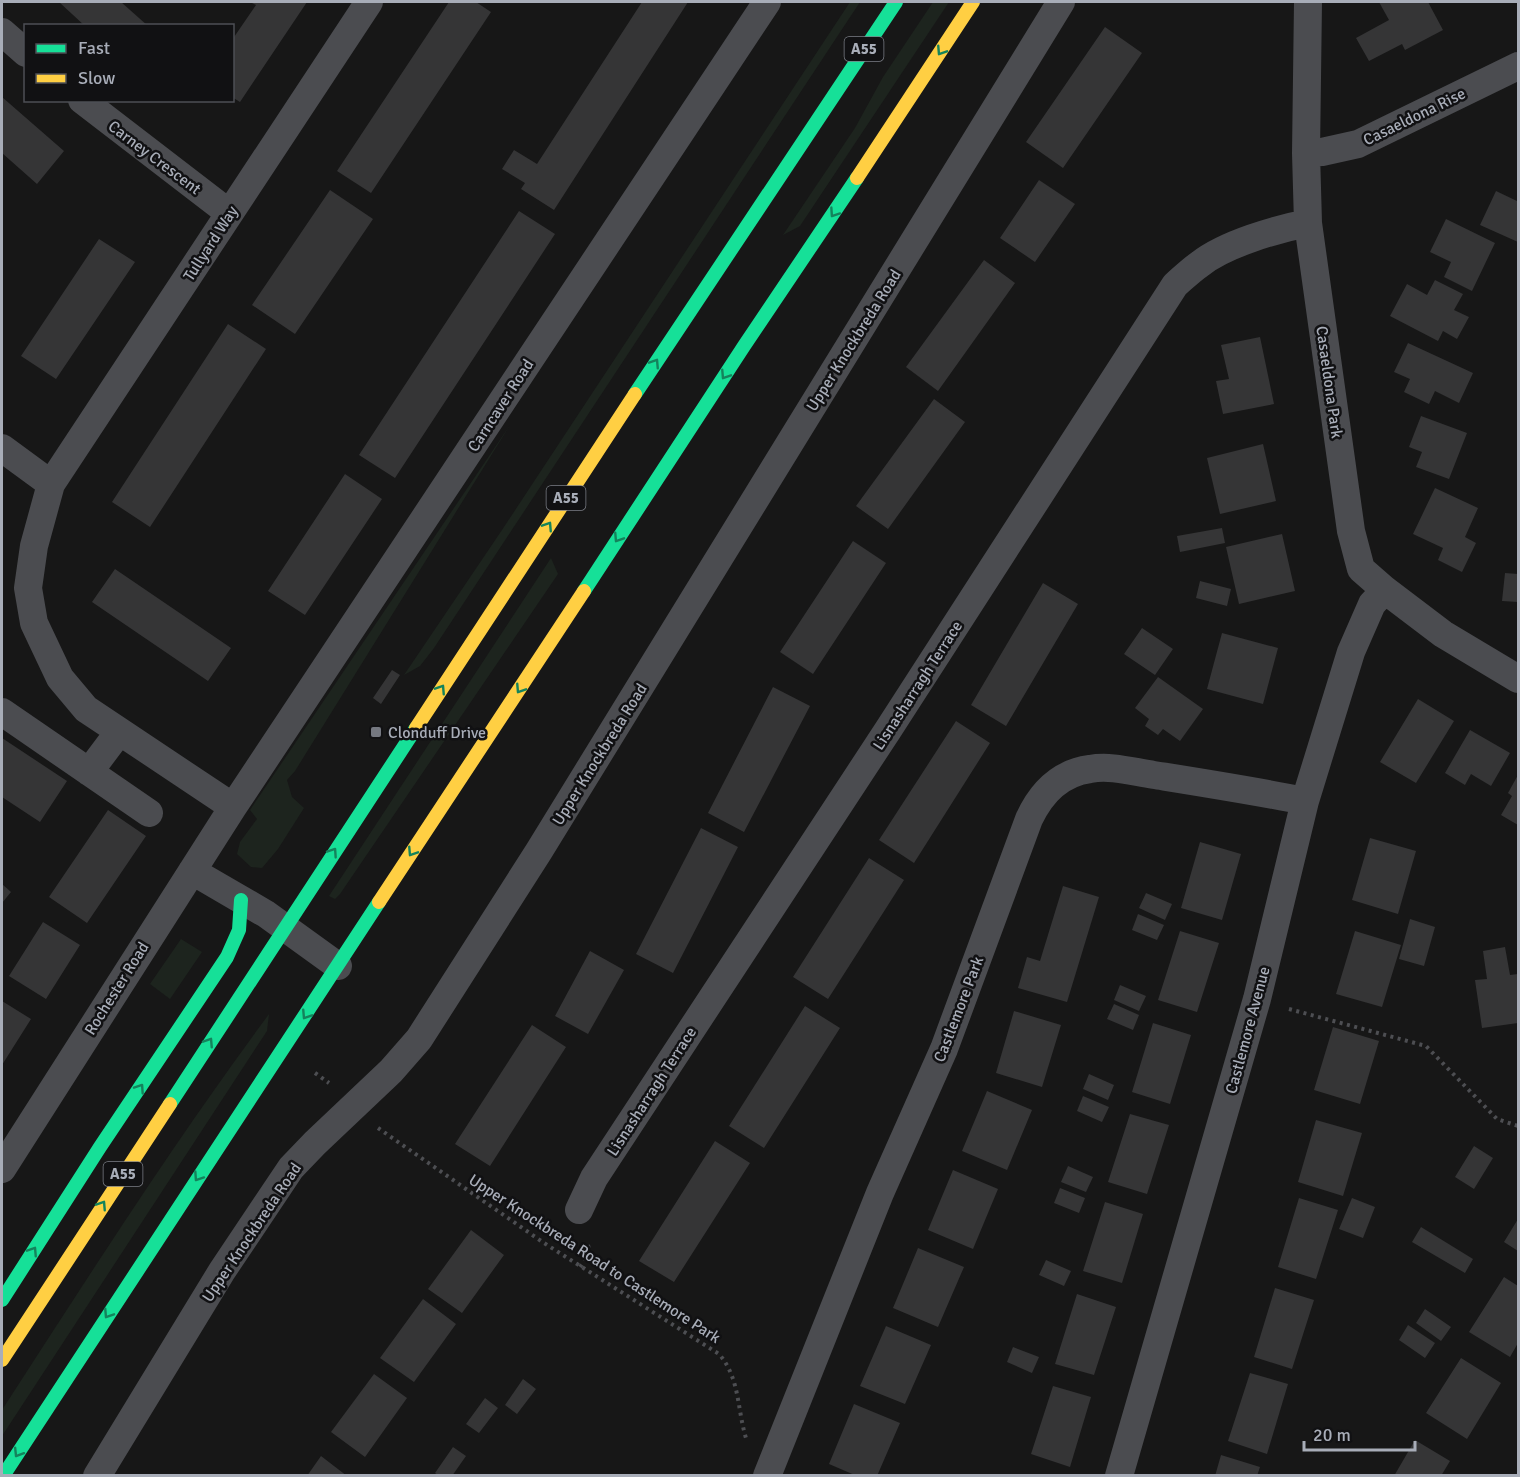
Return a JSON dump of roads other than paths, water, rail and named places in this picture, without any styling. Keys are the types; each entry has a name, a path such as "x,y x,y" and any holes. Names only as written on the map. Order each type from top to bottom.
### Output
{"highway":[{"name":"A55","path":"2,1360 284,926 896,2"},
{"path":"3,1476 737,356 973,2"},
{"path":"2,1300 100,1147 227,957 238,936 242,915 241,900"}],"street":[{"name":"Tullyard Way","path":"51,484 369,2"},
{"name":"Carncaver Road","path":"233,807 767,2"},
{"name":"Upper Knockbreda Road","path":"97,1476 222,1270 291,1168 391,1071 419,1039 495,921 1060,2"},
{"name":"Casaeldona Park","path":"1308,2 1306,153 1308,223 1351,531 1361,569 1443,634 1518,679"},
{"path":"2,32 24,51"},
{"name":"Casaeldona Rise","path":"1306,153 1358,144 1518,66"},
{"name":"Carney Crescent","path":"85,102 229,213"},
{"name":"Lisnasharragh Terrace","path":"579,1210 594,1178 1175,285 1201,262 1243,242 1308,223"},
{"path":"2,448 51,484 34,546 28,588 34,623 60,678 86,709 233,807"},
{"name":"Castlemore Avenue","path":"1119,1476 1257,999 1305,801 1351,652 1372,604 1385,590"},
{"path":"2,712 149,813"},
{"path":"89,772 120,732"},
{"name":"Castlemore Park","path":"768,1473 880,1193 944,1049 1038,800 1052,786 1069,775 1089,769 1106,768 1305,801"},
{"name":"Rochester Road","path":"2,1169 233,807"},
{"path":"192,871 266,914 338,966"}],"place":[{"name":"Clonduff Drive","path":"376,732"}]}
